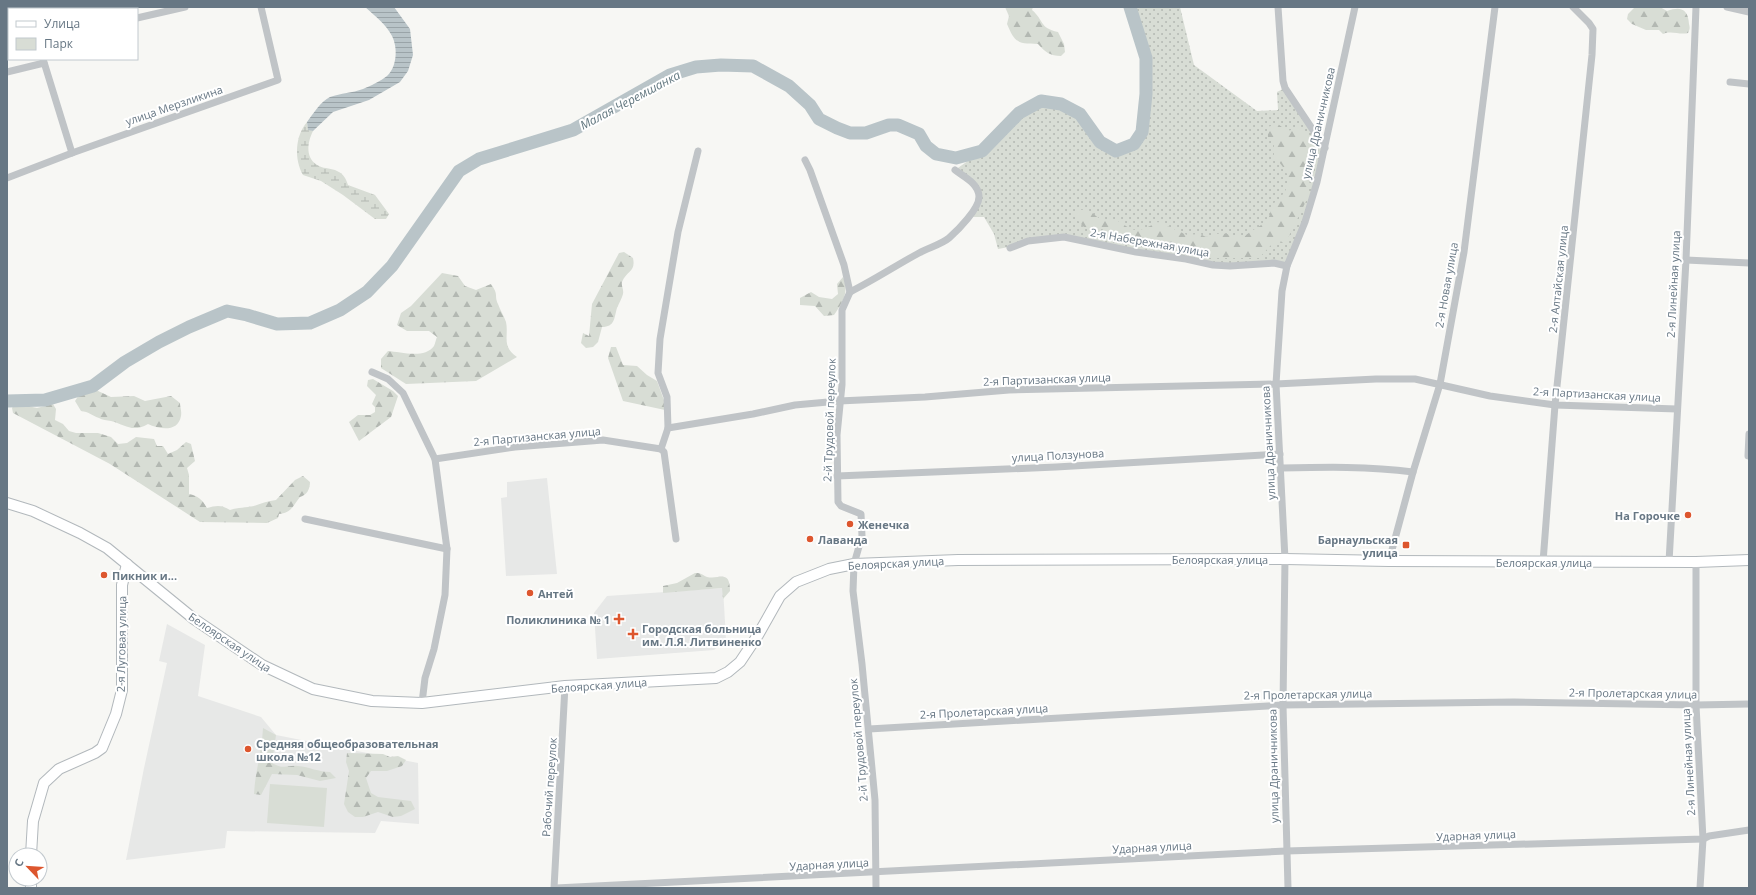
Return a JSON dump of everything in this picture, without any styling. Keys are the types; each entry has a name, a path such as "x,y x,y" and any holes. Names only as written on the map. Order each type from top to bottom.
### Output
{"street":[{"path":"138,18 185,7"},
{"name":"улица Мерзликина","path":"7,178 72,153 278,80 260,7"},
{"path":"1278,7 1283,81 1285,88 1325,148"},
{"name":"улица Драничникова","path":"1288,888 1283,705 1285,559 1276,384 1282,291 1287,266 1308,213 1325,148 1355,7"},
{"name":"2-я Новая улица","path":"1389,562 1413,472 1440,384 1464,252 1495,7"},
{"name":"2-я Алтайская улица","path":"1543,562 1555,405 1592,55 1593,29 1574,7"},
{"name":"2-я Линейная улица","path":"1669,562 1686,260 1696,7"},
{"path":"1727,7 1749,12"},
{"path":"7,72 43,61 72,153"},
{"path":"1730,82 1749,84"},
{"path":"676,539 664,452 661,449 668,428 667,397 658,373 660,339 678,232 698,151"},
{"path":"805,160 810,170 844,265 850,292 879,277 893,266 948,239 972,212 979,196 977,187 955,170"},
{"name":"2-я Набережная улица","path":"1010,248 1028,241 1064,237 1136,252 1186,259 1213,265 1230,266 1274,263 1287,266"},
{"path":"1686,260 1749,263"},
{"name":"2-й Трудовой переулок","path":"850,292 842,310 842,385 839,402 837,476 838,502 841,506 861,514 862,536 854,564 853,591 869,729 875,800 876,888"},
{"path":"372,372 388,379 403,393 435,459 447,549 445,595 434,649 425,678 422,703"},
{"name":"2-я Партизанская улица","path":"668,428 753,414 796,405 1009,390 1276,384 1415,379 1490,396 1555,405 1677,409"},
{"path":"1748,456 1749,434"},
{"name":"2-я Партизанская улица","path":"435,459 515,447 603,440 661,449"},
{"name":"улица Ползунова","path":"837,476 1056,467 1280,454"},
{"path":"1281,468 1353,466 1413,472"},
{"name":"Белоярская улица","path":"7,503 33,511 80,533 107,548 194,619 262,665 286,677 313,689 372,701 422,703 566,686 716,678 728,672 740,662 758,635 780,596 796,582 829,569 854,564 958,560 1285,559 1389,562 1696,562 1749,560"},
{"path":"305,519 447,549"},
{"name":"2-я Линейная улица","path":"1696,562 1696,705 1703,839 1700,888"},
{"name":"2-я Луговая улица","path":"31,847 33,821 44,783 58,769 95,753 102,748 116,714 122,690 122,585 127,564"},
{"name":"Рабочий переулок","path":"555,888 566,686"},
{"name":"2-я Пролетарская улица","path":"869,729 1283,705 1514,702 1696,705 1749,704"},
{"name":"Ударная улица","path":"555,888 876,873 1286,851 1703,839 1709,836 1749,830"}],"shaded area":[{"path":"365,7 394,7 410,29 413,55 408,71 400,82 369,100 333,112 313,131 308,130 307,122 323,101 330,97 363,89 372,85 387,76 393,68 396,52 392,36 383,24"},
{"path":"547,478 557,574 506,576 501,498 507,497 507,482"},
{"path":"723,588 726,639 714,650 597,659 594,613 607,596"},
{"name":"Средняя общеобразовательная школа №12","path":"167,624 205,645 198,696 261,717 276,735 418,763 419,824 381,821 375,833 227,831 225,848 126,860 167,663 159,661"}],"green space":[{"path":"1005,7 1033,7 1032,10 1045,26 1058,32 1064,44 1065,52 1061,56 1054,55 1045,51 1038,44 1026,44 1015,39 1007,24 1009,16"},
{"path":"1130,7 1180,7 1194,65 1257,111 1278,110 1277,92 1285,88 1325,148 1315,187 1287,266 1230,266 1064,237 998,249 994,234 984,217 973,217 977,187 955,170 982,151 1019,113 1041,101 1061,104 1080,114 1089,127 1107,145 1116,151 1134,144 1142,132 1146,94 1146,58"},
{"path":"1635,7 1660,7 1667,11 1676,9 1683,10 1687,15 1690,28 1689,32 1669,32 1663,34 1659,30 1646,30 1632,24 1627,19 1628,14"},
{"path":"307,122 308,129 313,131 309,141 308,150 314,163 324,168 335,170 343,175 348,185 375,195 389,214 386,219 375,219 343,195 321,181 303,175 298,162 297,148 300,134"},
{"path":"1278,124 1287,131 1299,128 1305,131 1310,136 1318,153 1318,159 1309,183 1309,195 1286,242 1272,244 1259,258 1205,258 1200,253 1190,253 1183,257 1173,256 1145,248 1135,242 1127,243 1102,229 1084,227 1076,216 1078,211 1086,210 1103,220 1115,220 1135,230 1143,229 1158,222 1187,235 1200,234 1206,237 1221,233 1244,237 1267,220 1274,203 1287,189 1287,174 1282,165 1274,156 1274,141 1268,137 1267,127"},
{"path":"624,252 633,258 634,263 632,269 622,282 623,294 612,324 602,327 598,342 593,347 586,348 581,343 583,333 589,336 592,304 619,253"},
{"path":"442,273 458,276 465,286 476,290 491,284 495,290 497,301 506,322 507,345 512,353 517,357 476,381 406,384 381,368 381,359 388,351 419,354 430,350 434,346 437,337 429,331 407,331 397,325 401,313 411,306"},
{"path":"843,277 846,287 844,297 834,315 824,316 815,306 800,305 800,298 811,292 819,297 832,299 838,294 837,284"},
{"path":"611,347 616,347 623,365 637,366 657,381 665,403 665,410 623,401 608,358"},
{"path":"373,379 393,391 398,396 391,417 359,441 349,422 358,415 370,415 375,412 375,407 372,404 376,395 367,386 368,380"},
{"path":"96,390 111,397 134,396 145,401 171,396 180,403 181,414 179,421 176,425 168,428 148,424 142,427 133,428 81,411 75,401 79,395"},
{"path":"18,404 37,408 53,404 56,409 55,420 63,424 69,431 76,433 98,433 111,437 118,444 127,443 136,437 154,439 157,446 163,446 168,454 177,450 186,442 191,444 195,461 187,468 189,475 189,494 200,498 207,508 219,506 230,510 276,500 295,480 303,476 310,482 308,491 300,497 289,511 279,514 278,518 267,523 200,522 110,464 13,413 12,408 14,405"},
{"path":"695,573 711,578 726,578 730,584 730,591 723,599 722,588 663,593 663,586 677,583"},
{"path":"263,728 276,735 272,763 283,767 298,766 330,772 336,778 320,781 297,775 272,774 261,795 254,794"},
{"path":"347,753 383,754 390,757 398,756 406,760 402,766 387,771 371,771 366,778 371,793 378,797 411,801 415,809 401,816 393,817 378,812 363,817 355,817 348,812 344,804 349,771 346,762"},
{"path":"270,784 327,788 324,827 267,823"}],"waterway":[{"name":"Малая Черемшанка","path":"7,401 45,400 93,386 125,362 159,342 189,327 227,311 277,324 310,323 340,310 367,292 392,266 459,171 479,159 573,130 670,75 696,67 721,65 753,66 789,86 810,105 819,119 837,128 850,133 866,133 889,125 898,125 919,134 926,146 936,154 956,158 982,151 1019,113 1041,101 1061,104 1080,114 1100,142 1116,151 1134,144 1142,132 1146,94 1146,58 1130,7"}],"place":[{"name":"На Горочке","path":"1688,515"},
{"name":"Женечка","path":"850,524"},
{"name":"Лаванда","path":"810,539"},
{"name":"Барнаульская улица","path":"1406,545"},
{"name":"Пикник и...","path":"104,575"},
{"name":"Антей","path":"530,593"},
{"name":"Поликлиника № 1","path":"619,619"},
{"name":"Городская больница им. Л.Я. Литвиненко","path":"633,634"},
{"name":"Средняя общеобразовательная школа №12","path":"248,749"}]}
